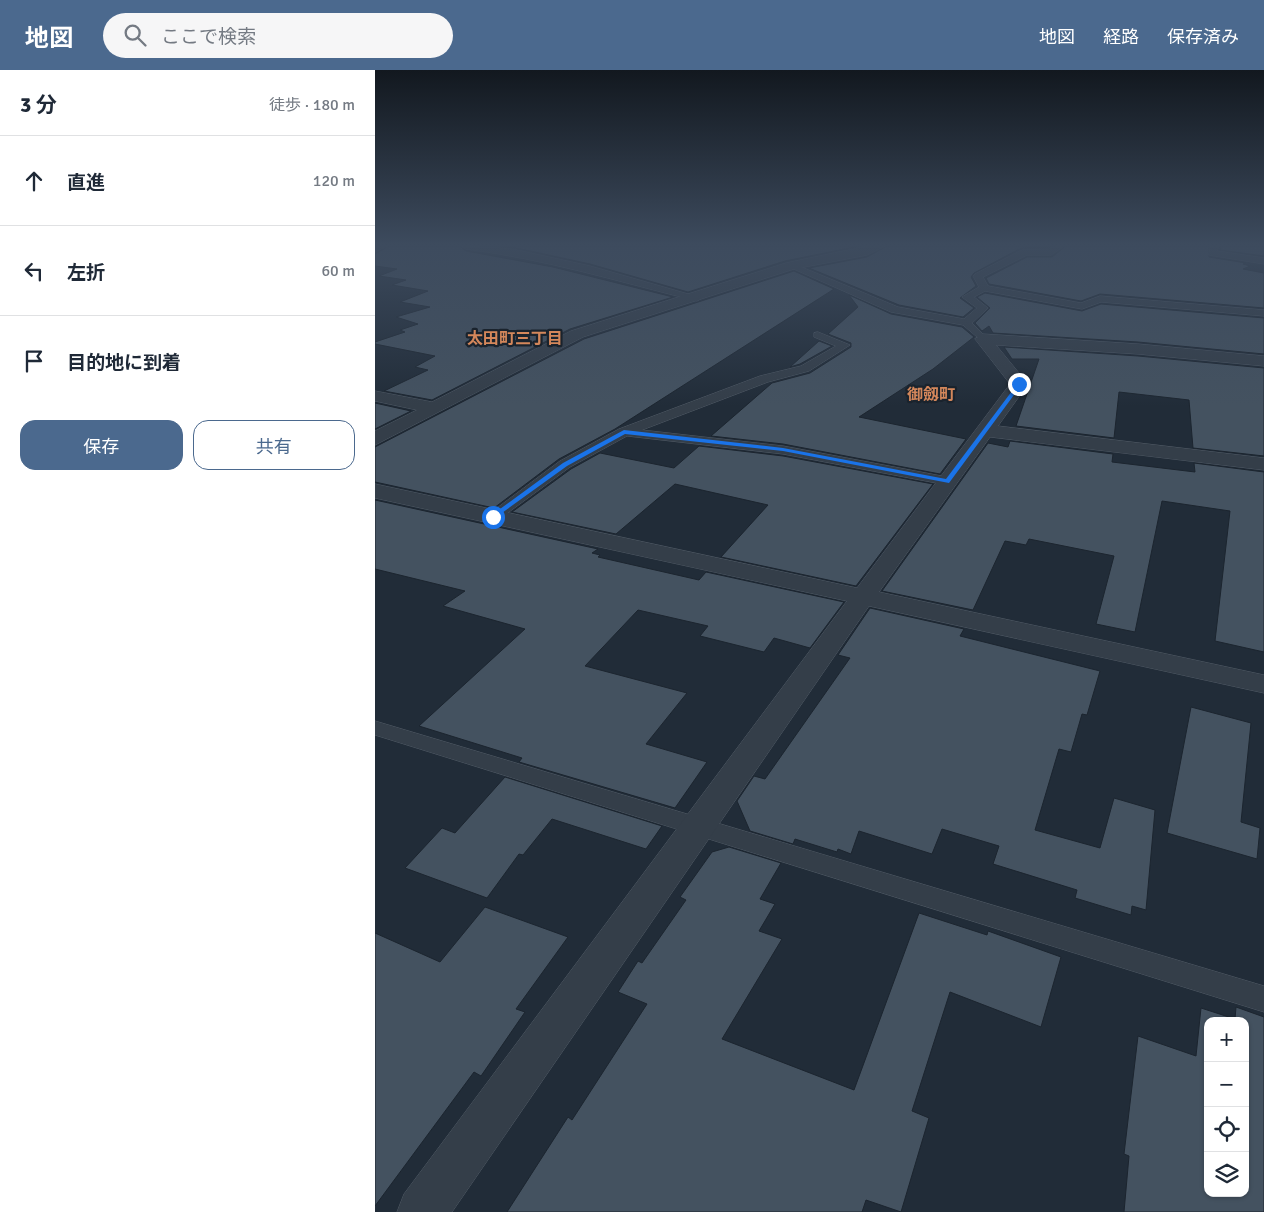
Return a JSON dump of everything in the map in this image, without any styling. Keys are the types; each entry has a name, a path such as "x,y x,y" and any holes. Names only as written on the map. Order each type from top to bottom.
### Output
{"street":[{"path":"375,439 577,334 649,310 692,299"},
{"path":"983,339 1138,349 1264,361"},
{"path":"422,1212 700,827 863,597 1019,384 983,339"},
{"path":"375,396 435,408"},
{"path":"984,430 1264,464"},
{"path":"375,491 1264,684"}],"lane":[{"path":"870,299 895,310 966,323 983,339"},
{"path":"966,323 983,308 970,299"},
{"path":"1046,299 1082,306 1099,299"},
{"path":"1103,299 1264,313"},
{"path":"493,517 565,464 624,432 763,379 805,369 845,345 818,336"},
{"path":"624,432 783,450 947,481"},
{"path":"375,728 1264,999"}],"building":[{"path":"407,299 666,299 570,329 432,400 384,391 428,370 415,367 435,356 375,344 375,342 405,332 400,330 418,324 396,317 430,307 400,302"},
{"path":"707,299 818,299 615,429 559,459 494,508 375,482 375,447 584,339"},
{"path":"852,299 858,299 891,314 962,327 974,337 933,369 859,417 966,439 940,474 783,444 711,436 772,383 810,373 851,347 851,343 828,334 858,307"},
{"path":"885,299 962,299 974,308 963,317 899,305"},
{"path":"980,299 1019,299 1082,311 1101,304 1264,318 1264,354 1138,342 993,333 989,326 982,331 975,323 990,308"},
{"path":"1162,299 1264,299 1264,308"},
{"path":"819,341 832,346 800,364 790,367"},
{"path":"1004,347 1138,356 1264,368 1264,456 1193,448 1189,400 1119,392 1114,438 1016,426 1039,359 1012,359"},
{"path":"375,403 411,411 375,429"},
{"path":"1010,441 1113,454 1112,462 1195,472 1194,463 1264,472 1264,652 1215,641 1230,511 1162,501 1135,632 1096,624 1114,556 1029,539 1026,545 1005,541 973,610 882,591 988,443 1008,447"},
{"path":"699,446 783,456 933,484 856,586 721,557 768,505 675,484 616,534 512,512 571,469 600,453 674,468"},
{"path":"375,500 598,549 592,553 600,555 598,557 699,580 706,572 844,602 810,648 774,638 764,652 700,636 708,626 638,610 585,666 687,693 646,744 707,762 675,808 519,762 522,758 419,726 525,629 443,606 465,591 375,569"},
{"path":"870,608 964,629 960,636 1100,671 1087,715 1082,714 1071,752 1059,749 1035,830 1100,848 1114,798 1155,810 1146,910 1132,906 1131,915 1075,898 1077,890 993,864 999,846 942,829 932,854 859,831 851,854 838,849 837,852 795,839 793,844 750,831 737,801 754,776 765,779 850,658 838,655"},
{"path":"1191,707 1251,723 1241,822 1260,828 1257,859 1167,833"},
{"path":"505,777 662,826 646,849 552,819 523,855 519,854 487,898 405,868 442,828 455,833"},
{"path":"729,847 781,863 760,899 775,904 759,931 782,939 722,1039 854,1090 919,913 987,935 988,931 1061,957 1041,1027 950,992 912,1111 929,1118 901,1212 866,1200 862,1212 507,1212 568,1117 572,1120 647,1004 618,992 638,961 642,963 686,900 680,897 712,852"},
{"path":"485,907 568,937 516,1009 525,1012 481,1076 474,1072 375,1206 375,933 440,962"},
{"path":"1236,1007 1264,1017 1264,1212 1124,1212 1129,1156 1124,1154 1138,1036 1196,1056 1201,1008 1229,1017 1204,1017 1204,1197 1249,1197 1249,1017 1235,1017"}],"district":[{"name":"太田町三丁目","path":"515,339"},
{"name":"御劔町","path":"931,395"}],"route":[{"path":"493,517 565,464 624,432 783,450 947,481 1019,384"}]}
